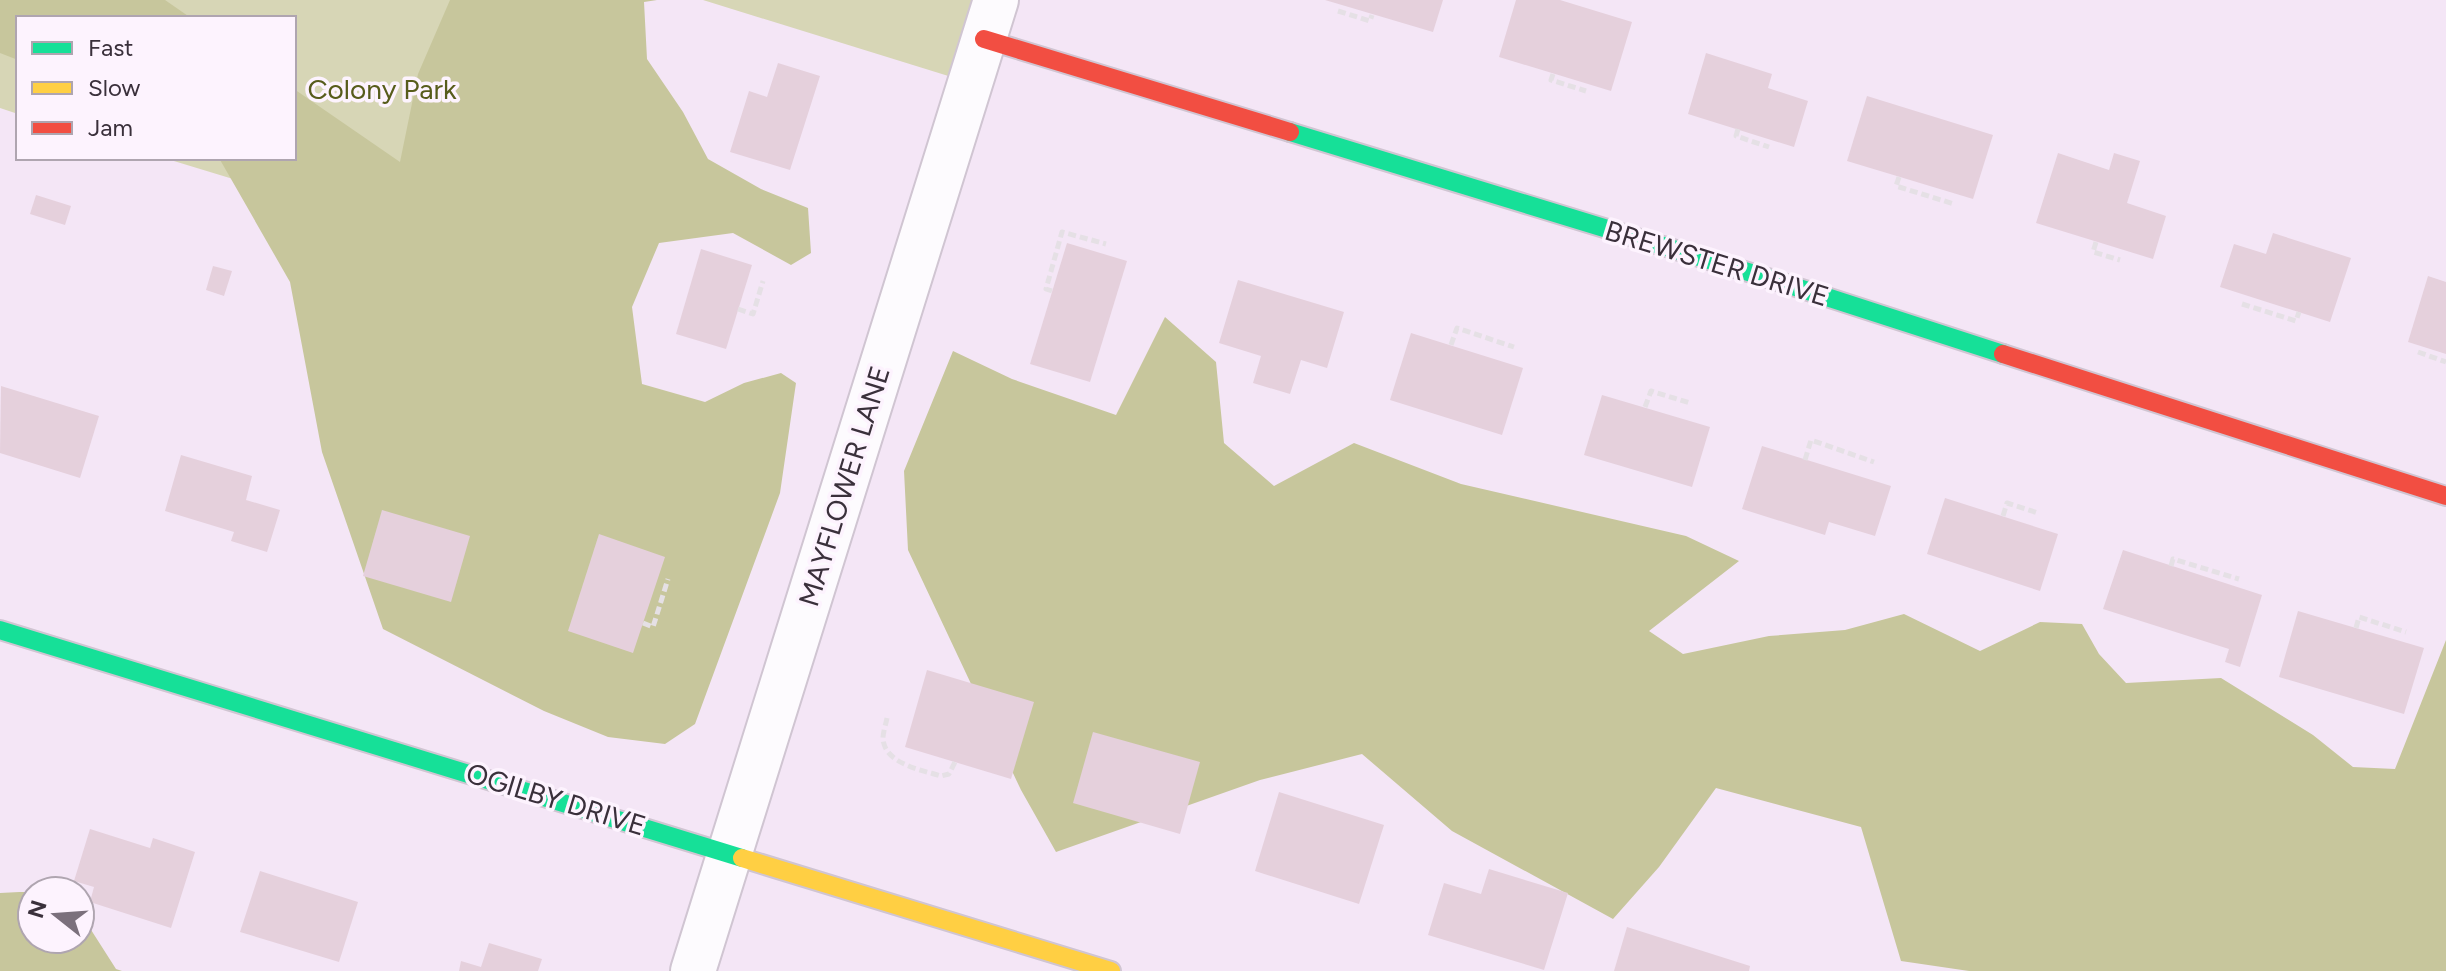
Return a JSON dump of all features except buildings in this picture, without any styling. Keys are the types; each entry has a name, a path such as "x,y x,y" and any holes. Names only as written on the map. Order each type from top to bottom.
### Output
{"street":[{"name":"BREWSTER DRIVE","path":"990,20 1771,279 2446,496"},
{"name":"MAYFLOWER LANE","path":"693,971 990,20"},
{"name":"OGILBY DRIVE","path":"0,630 1111,971"}],"path":[{"path":"1338,11 1370,21 1372,15"},
{"path":"1553,74 1551,80 1586,91"},
{"path":"1738,129 1736,136 1769,147"},
{"path":"1899,177 1896,186 1954,204"},
{"path":"1052,291 1046,289 1062,232 1106,244"},
{"path":"2096,242 2093,252 2120,260"},
{"path":"738,309 753,314 763,281"},
{"path":"2242,304 2296,321 2299,312"},
{"path":"1451,345 1457,328 1514,347"},
{"path":"2418,352 2446,362"},
{"path":"1645,407 1651,391 1690,403"},
{"path":"1805,460 1811,440 1874,462"},
{"path":"2003,516 2007,503 2038,513"},
{"path":"2171,566 2173,559 2239,579"},
{"path":"643,623 653,627 668,579"},
{"path":"2356,628 2359,617 2406,632"},
{"path":"887,718 883,738 886,750 894,758 941,776 949,774 955,762"}],"green space":[{"name":"Colony Park","path":"0,0 503,0 427,238 171,160 296,160 296,16 16,16 16,113 0,108"},
{"path":"0,0 165,0 188,16 16,16 16,59 0,53"},
{"path":"450,0 657,0 644,2 647,59 683,112 708,159 761,189 808,208 811,253 791,265 733,233 659,243 632,307 642,384 705,402 744,383 781,373 796,383 780,493 695,724 665,744 608,737 544,711 383,629 322,452 290,282 220,160 296,160 296,90 400,162 418,74"},
{"path":"703,0 996,0 971,83"},
{"path":"1165,317 1216,362 1224,443 1274,486 1354,443 1461,484 1686,536 1739,561 1649,631 1683,654 1769,636 1845,630 1904,614 1980,651 2040,622 2082,624 2099,654 2126,683 2221,678 2313,735 2353,767 2395,769 2446,640 2446,971 1969,971 1901,961 1861,827 1716,788 1659,867 1613,919 1452,831 1362,754 1260,780 1056,852 1021,790 908,550 904,471 953,351 1012,379 1116,415"},
{"path":"16,892 16,955 96,955 96,938 116,969 122,971 0,971 0,893"}],"traffic: fast":[{"path":"1290,132 1771,279 2003,354"},
{"path":"0,630 742,858"}],"traffic: slow":[{"path":"742,858 1111,971"}],"traffic: jam":[{"path":"984,39 1290,132"},
{"path":"2003,354 2446,496"}]}
